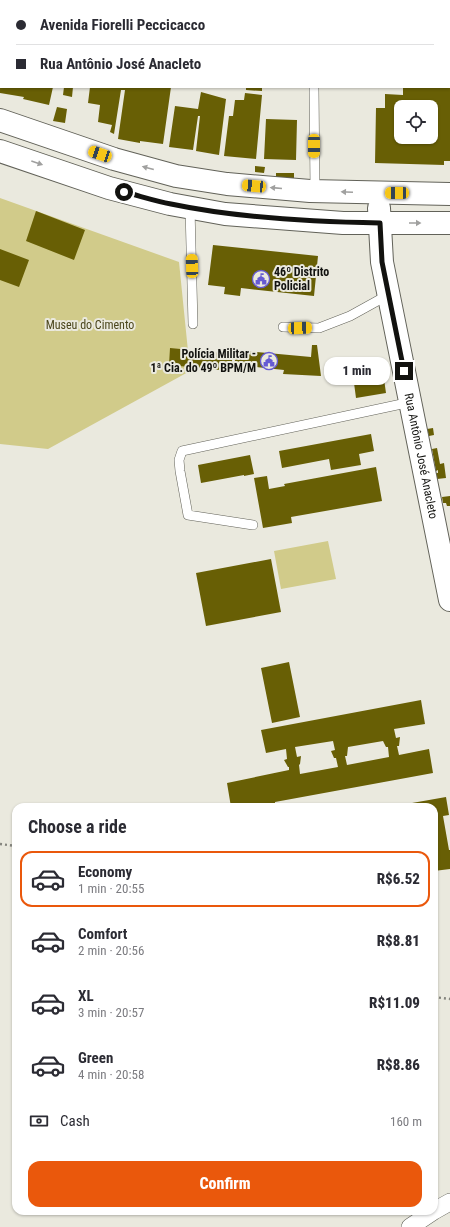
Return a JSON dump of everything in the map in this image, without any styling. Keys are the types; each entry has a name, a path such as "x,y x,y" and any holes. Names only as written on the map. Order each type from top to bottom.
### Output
{"main road":[{"path":"0,120 114,159 176,176 227,184 315,191 450,194"},
{"path":"0,151 109,188 190,208 240,215 343,223 450,224"},
{"name":"Rua Antônio José Anacleto","path":"379,193 382,262 450,600"}],"street":[{"path":"438,1209 450,1202"},
{"path":"410,1227 428,1215"}],"lane":[{"path":"314,88 315,191"},
{"path":"190,208 193,324"},
{"path":"283,327 319,328 350,316 389,294"},
{"path":"253,525 188,515 180,471 179,460 182,451 411,402"}],"path":[{"path":"0,844 12,846"},
{"path":"438,998 450,999"}],"green space":[{"name":"Museu do Cimento","path":"0,198 179,262 190,371 48,449 0,444"},
{"path":"328,541 336,579 281,589 274,551"}],"building":[{"path":"0,88 53,88 49,105 23,99 24,97 0,93"},
{"path":"64,88 73,88 72,97 63,95"},
{"path":"90,88 171,88 163,144 140,141 140,143 118,139 125,90 121,90 114,134 110,132 112,125 98,122 100,105 88,103"},
{"path":"246,88 262,88 262,91 246,90"},
{"path":"403,88 450,88 450,161 444,161 444,165 375,163 376,108 385,108 385,94 403,95"},
{"path":"201,92 226,99 219,155 196,151 200,116 198,116 193,150 169,147 175,106 198,109"},
{"path":"245,93 262,95 256,159 224,156 229,116 233,116 235,100 244,100"},
{"path":"57,107 67,109 65,123 53,121"},
{"path":"266,119 297,120 296,160 264,159"},
{"path":"255,166 265,167 264,173 255,172"},
{"path":"276,173 294,173 294,179 276,178"},
{"path":"36,211 85,230 74,260 26,241"},
{"path":"213,245 318,256 314,296 241,288 240,296 224,294 225,287 208,285"},
{"path":"0,249 29,260 19,287 0,280"},
{"path":"312,345 317,345 321,376 283,374 284,370 256,367 255,371 234,369 236,350 311,357"},
{"path":"170,348 233,353 231,369 220,368 220,370 169,365"},
{"path":"384,379 386,393 356,398 354,383"},
{"path":"433,428 434,435 429,436 427,429"},
{"path":"371,434 374,451 359,454 361,465 331,470 329,459 282,468 279,451"},
{"path":"437,448 440,464 444,463 446,478 437,479 436,473 438,473 438,470 436,471 432,449"},
{"path":"250,455 254,474 201,483 198,465"},
{"path":"376,467 382,501 291,517 292,523 263,528 254,478 267,476 269,489 285,486 284,484"},
{"path":"450,496 450,506 447,506 446,503 443,503 442,497"},
{"path":"271,559 281,612 206,626 196,573"},
{"path":"289,662 300,717 272,723 261,668"},
{"path":"421,700 425,724 394,729 396,738 400,737 399,746 397,746 399,755 429,749 433,773 275,803 230,803 227,783 289,770 289,767 284,760 287,759 286,749 266,753 261,730","holes":["333,741 335,750 331,751 334,758 336,758 338,767 300,774 299,765 301,756 297,757 295,747","383,741 386,747 388,747 389,757 347,765 345,756 347,756 348,747"]},
{"path":"446,797 449,815 443,816 450,850 450,869 438,870 438,803 412,803"}],"place":[{"name":"46º Distrito Policial","path":"261,279"},
{"name":"Polícia Militar - 1ª Cia. do 49º BPM/M","path":"269,361"}],"route":[{"path":"124,192 170,204 225,214 343,223 380,223 382,262 404,371"}]}
